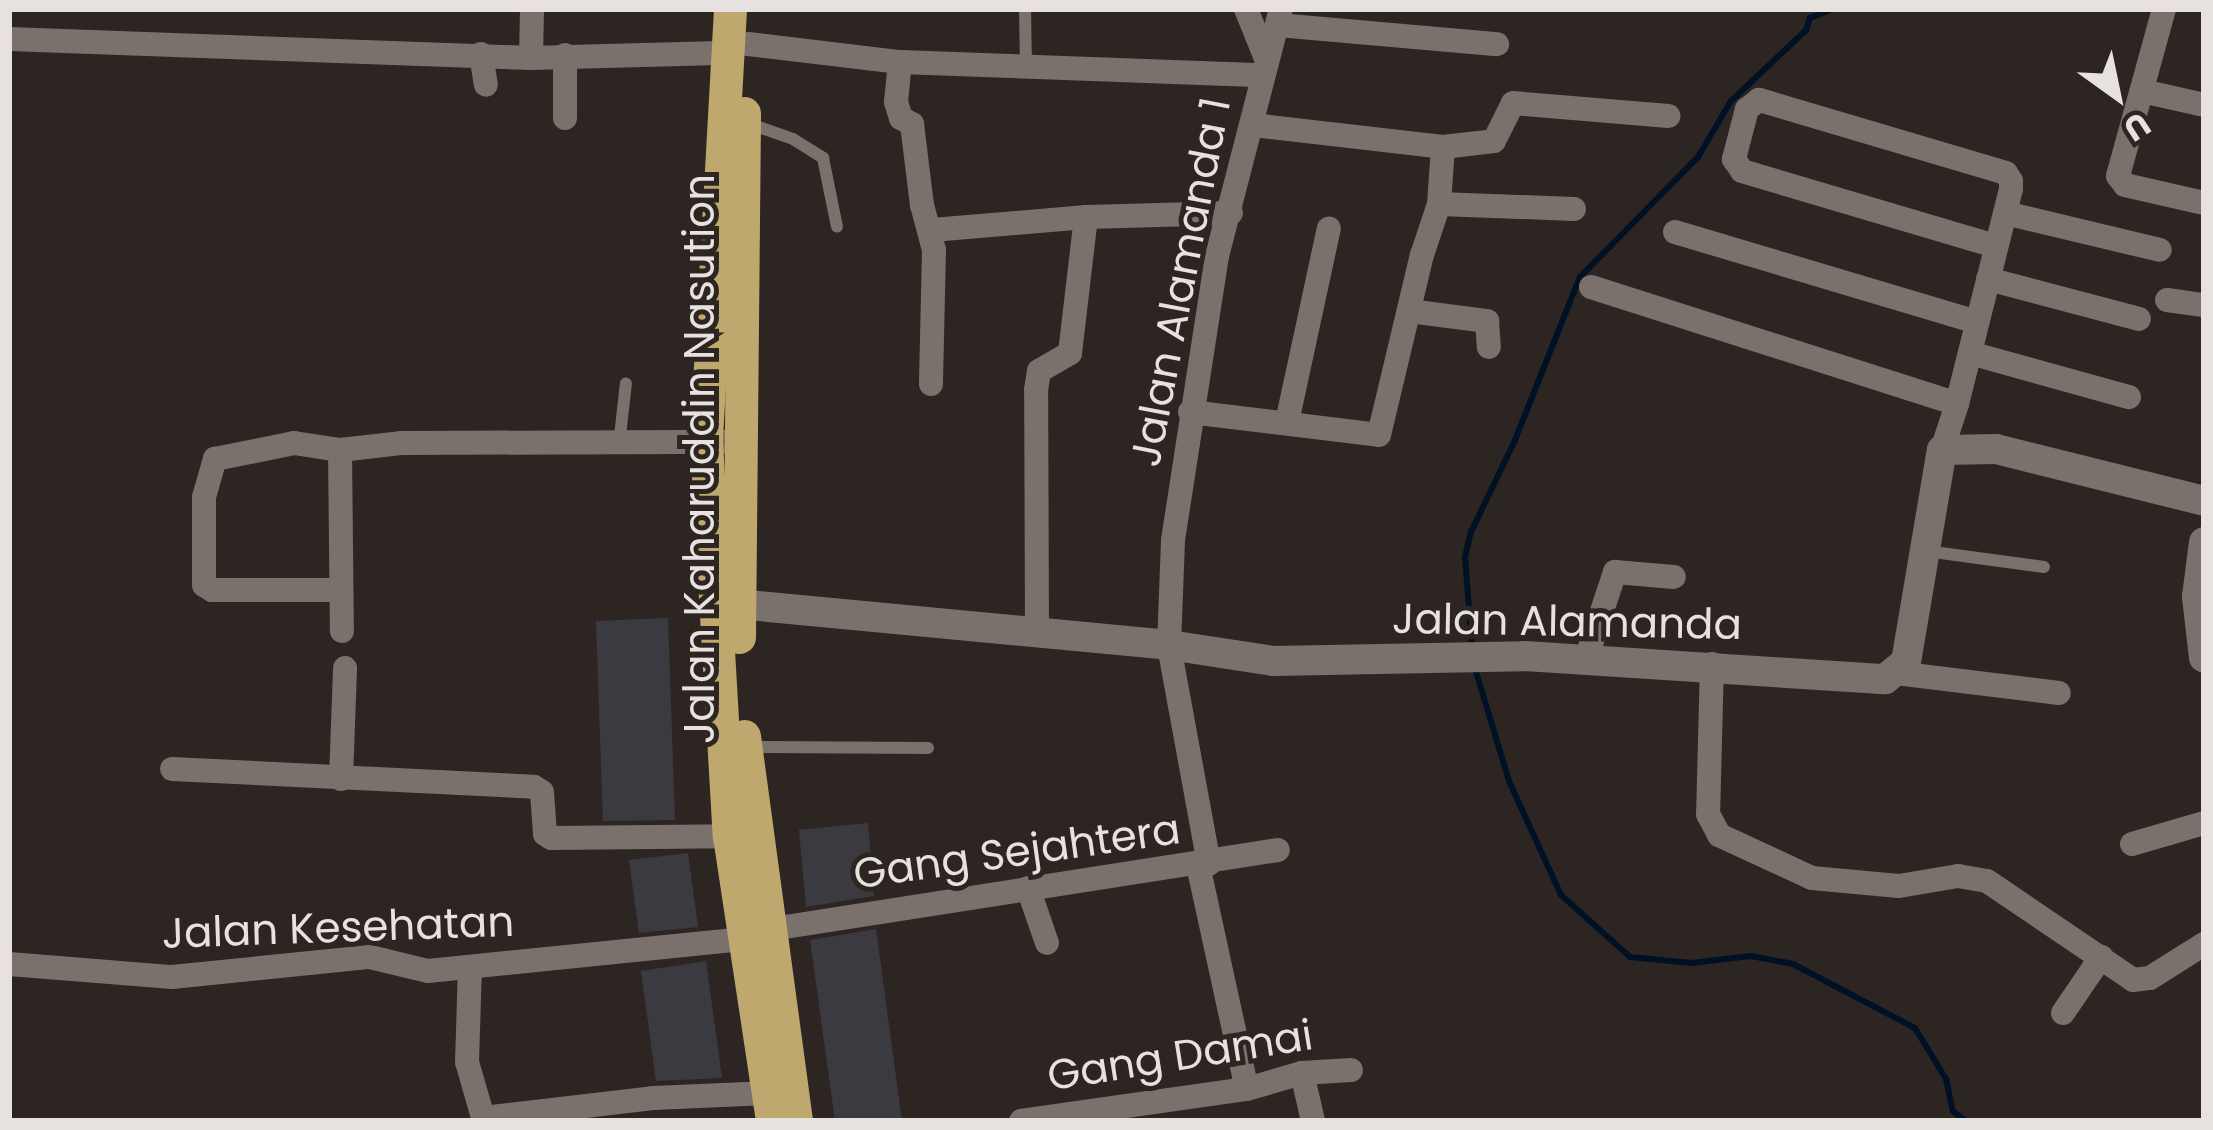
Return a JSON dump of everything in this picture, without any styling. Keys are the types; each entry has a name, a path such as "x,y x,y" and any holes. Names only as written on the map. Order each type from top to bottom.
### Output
{"highway":[{"name":"Jalan Kaharuddin Nasution","path":"730,9 743,122 737,604 754,934 770,1107"},
{"name":"Jalan Kaharuddin Nasution","path":"751,9 738,49 706,442 729,836 796,1121"}],"street":[{"path":"531,58 532,9"},
{"path":"9,40 531,58 738,49 900,62 1264,68 1246,9"},
{"path":"2164,9 2118,176 2125,185 2204,203"},
{"path":"1279,17 1497,44"},
{"name":"Jalan Alamanda 1","path":"1246,1089 1203,864 1169,645 1173,540 1217,256 1279,17"},
{"path":"481,54 486,85"},
{"path":"565,55 565,118"},
{"path":"900,62 896,102 902,118 912,124 922,206 932,230 936,312 931,384"},
{"path":"2142,92 2204,105"},
{"path":"1896,673 1906,662 1942,450 1957,404 2005,213 2012,181 2006,173 1759,100 1747,109 1734,159 1742,171 1996,246"},
{"path":"1253,125 1443,148 1493,141 1513,103 1668,116"},
{"path":"1190,412 1379,435 1439,204 1443,148"},
{"path":"1439,204 1574,209"},
{"path":"932,230 1086,217 1231,213"},
{"path":"2005,213 2160,250"},
{"path":"1037,633 1036,390 1039,371 1070,353 1086,217"},
{"path":"1286,422 1329,228"},
{"path":"1675,232 1977,322"},
{"path":"1988,279 2139,319"},
{"path":"1591,287 1957,404"},
{"path":"2167,300 2204,304"},
{"path":"1408,311 1487,321 1489,347"},
{"path":"1970,353 2129,398"},
{"path":"341,590 212,590 202,578 206,475 219,455 294,443 340,450 401,442 742,442"},
{"path":"1942,450 1996,449 2204,501"},
{"path":"340,450 341,631"},
{"path":"2204,542 2198,597 2204,658"},
{"path":"1586,659 1615,572 1674,577"},
{"name":"Jalan Alamanda","path":"737,604 1169,645 1273,661 1586,659 1712,664 1886,680 1896,673"},
{"path":"1712,664 1708,814 1718,835 1812,878 1899,886 1976,877 2140,980 2204,944"},
{"path":"341,778 345,668"},
{"path":"1896,673 2059,693"},
{"path":"172,769 534,787 542,792 545,834 551,838 729,836"},
{"path":"2132,844 2204,823"},
{"name":"Gang Sejahtera","path":"754,934 1278,850"},
{"path":"1028,888 1047,944"},
{"name":"Jalan Kesehatan","path":"9,964 172,976 370,957 428,971 754,934"},
{"path":"2063,1013 2101,957"},
{"path":"470,967 467,1062 483,1119 653,1098 770,1107"},
{"name":"Gang Damai","path":"1021,1121 1246,1089 1302,1073 1351,1070"},
{"path":"1302,1073 1313,1121"}],"lane":[{"path":"1025,9 1026,65"},
{"path":"743,122 793,139 824,158 837,227"},
{"path":"619,445 626,382"},
{"path":"1922,550 2044,567"},
{"path":"745,747 928,748"}],"building":[{"path":"668,618 675,820 603,821 596,621"},
{"path":"868,823 874,896 806,907 799,830"},
{"path":"688,853 698,927 639,933 629,860"},
{"path":"876,929 902,1121 835,1121 810,940"},
{"path":"706,961 722,1078 656,1081 641,971"}],"waterway":[{"path":"1472,646 1465,557 1471,532 1515,440 1580,277 1698,157 1731,101 1806,30 1810,18 1832,9"},
{"path":"1474,665 1509,781 1561,895 1630,957 1692,963 1751,956 1793,964 1915,1028 1946,1079 1953,1111 1966,1121"}]}
